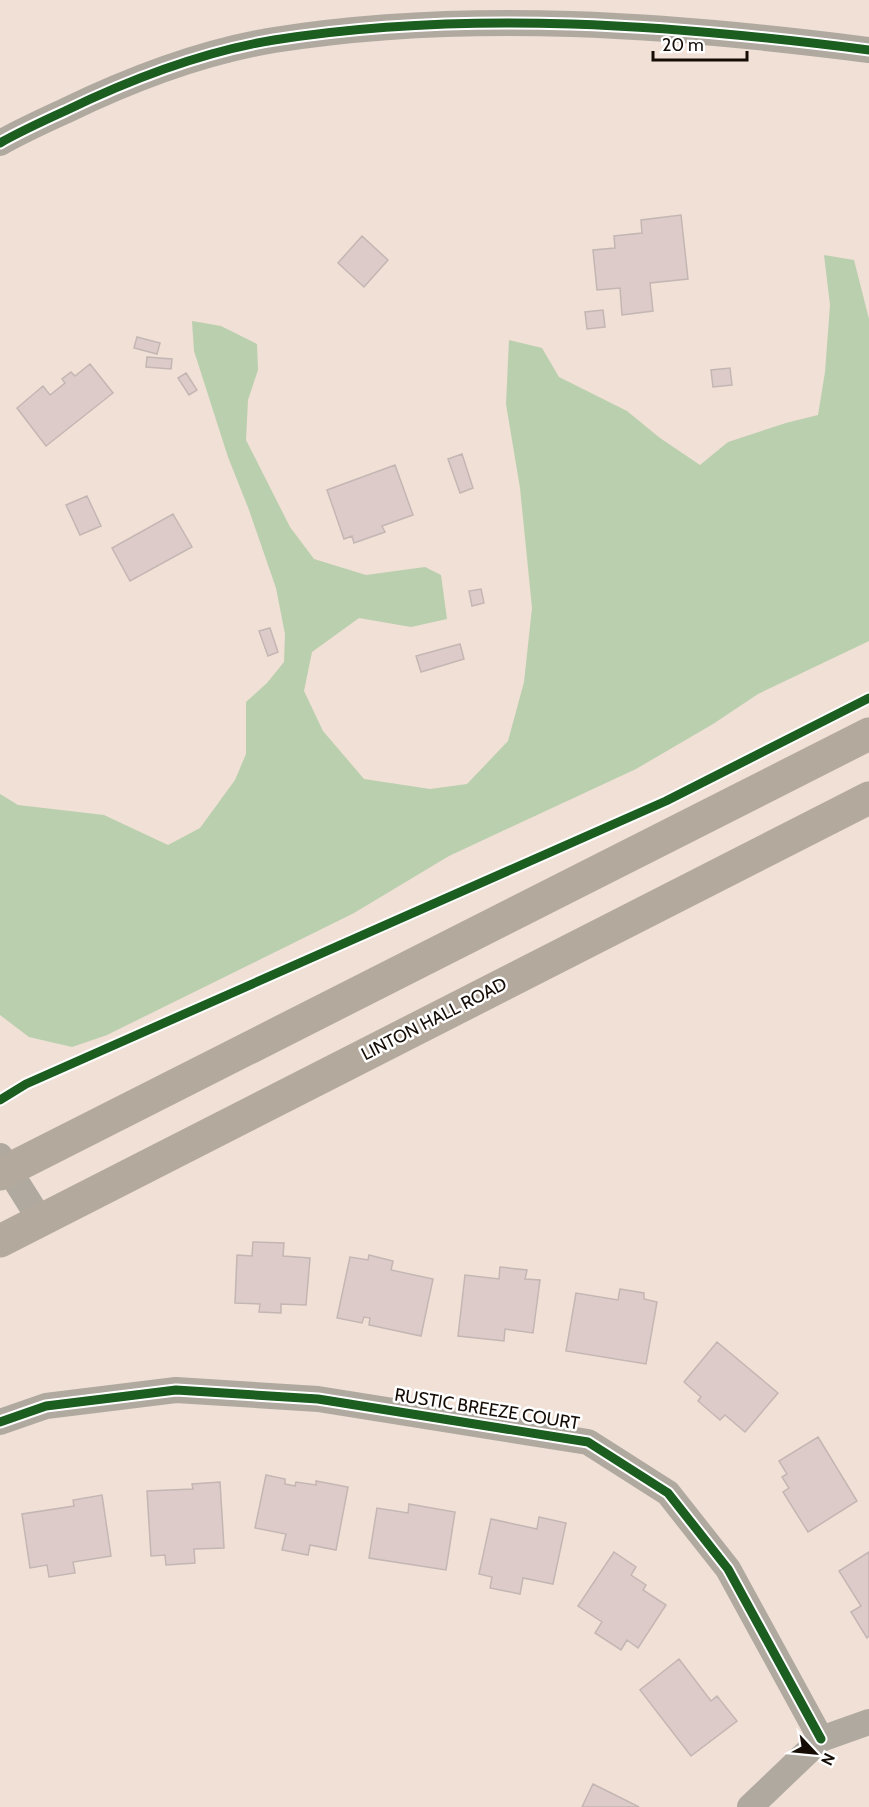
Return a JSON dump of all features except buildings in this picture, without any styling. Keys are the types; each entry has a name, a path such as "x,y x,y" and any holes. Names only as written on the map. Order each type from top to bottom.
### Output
{"main road":[{"path":"3,1166 869,734"},
{"name":"LINTON HALL ROAD","path":"0,1241 869,798"}],"street":[{"path":"0,143 139,77 186,62 273,41 363,29 483,23 656,29 869,50"},
{"path":"3,1166 41,1221"},
{"name":"RUSTIC BREEZE COURT","path":"0,1422 46,1406 176,1390 318,1399 588,1442 668,1493 728,1569 820,1739"},
{"path":"750,1807 820,1739 869,1722"}],"green space":[{"path":"824,255 854,260 869,319 869,641 758,694 713,724 636,769 449,856 354,913 107,1035 72,1047 29,1037 0,1015 0,794 18,805 104,815 168,845 200,828 235,780 246,754 246,702 267,683 284,662 285,634 276,588 228,457 194,351 192,321 221,326 257,344 258,370 248,400 246,440 290,527 314,559 366,575 425,567 441,575 447,619 411,627 359,618 312,652 304,691 323,731 364,779 430,789 467,784 508,741 524,682 532,608 520,488 506,404 509,340 542,348 559,377 627,411 660,438 700,465 728,442 818,415 825,372 830,305"}],"cycle path":[{"path":"0,143 115,88 193,59 274,40 348,31 422,25 572,24 721,34 869,50"},
{"path":"0,1100 26,1084 666,801 869,698"},
{"path":"0,1422 46,1406 176,1390 318,1399 588,1442 668,1493 728,1569 821,1739"}]}
